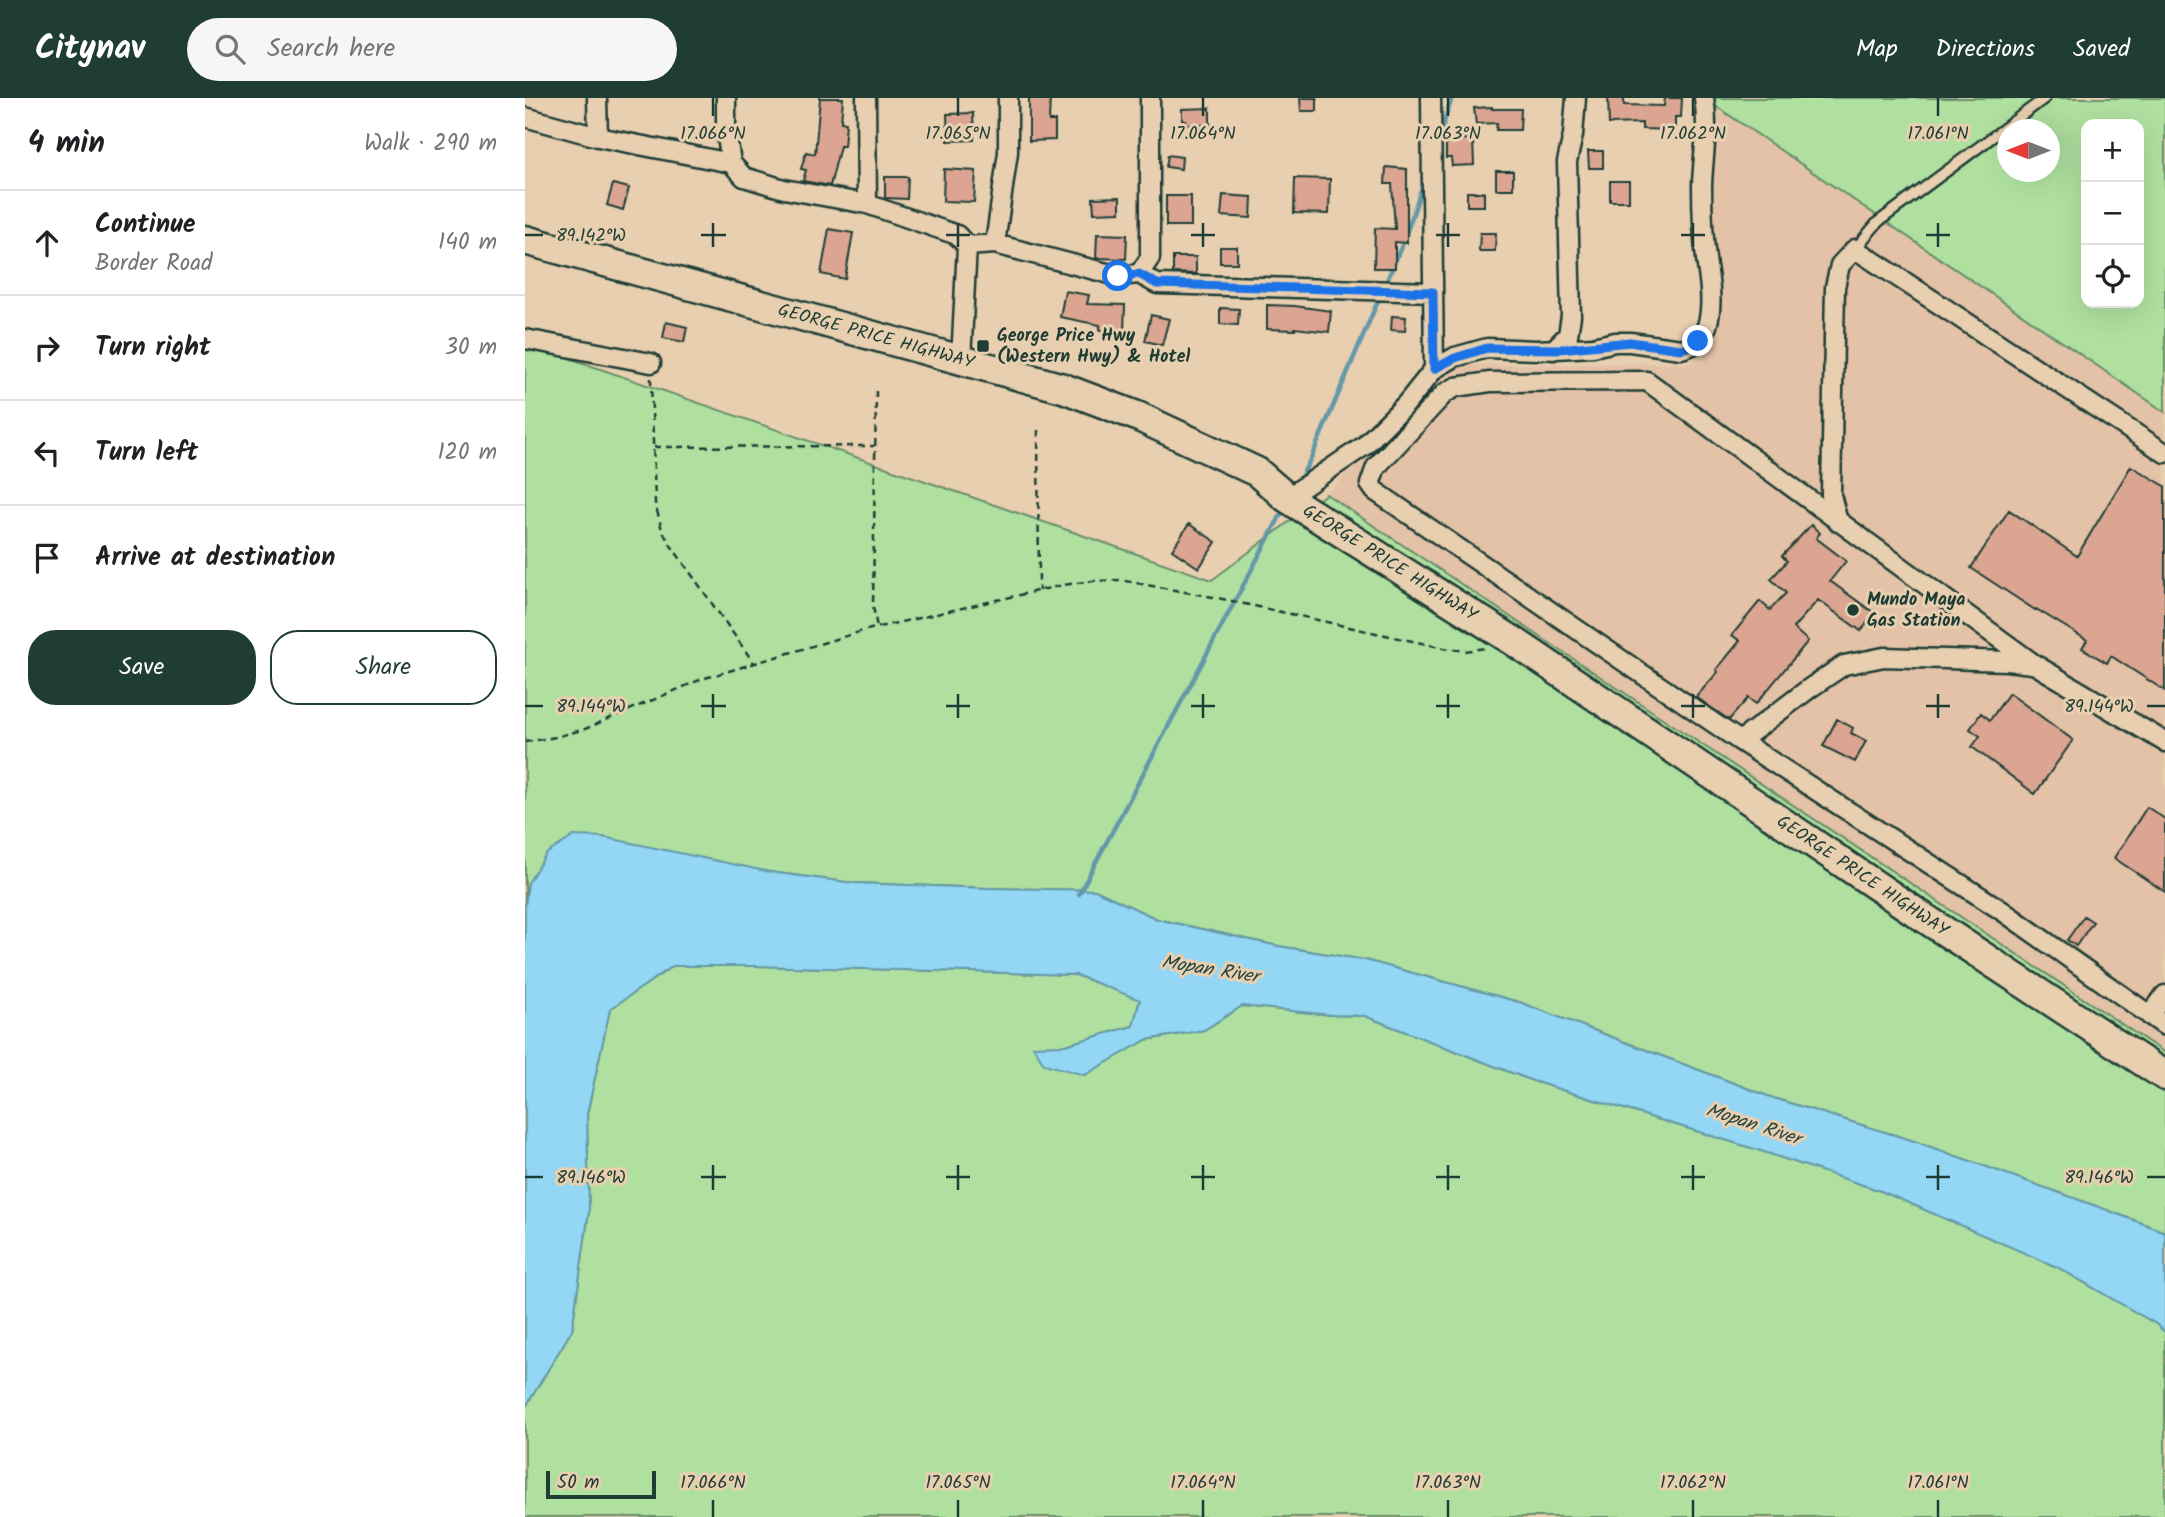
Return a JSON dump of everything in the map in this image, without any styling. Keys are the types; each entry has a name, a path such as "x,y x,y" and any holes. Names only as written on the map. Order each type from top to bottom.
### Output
{"highway":[{"name":"GEORGE PRICE HIGHWAY","path":"525,240 1063,388 1136,416 1257,472 1287,498 1515,642 1905,906 2165,1076"}],"street":[{"path":"597,98 598,137"},
{"path":"726,98 726,130 731,163 744,177 784,188 867,204 957,235 967,246 961,360"},
{"path":"866,98 867,204"},
{"path":"995,244 1008,152 1008,98"},
{"path":"1139,274 1150,258 1150,98"},
{"path":"1431,98 1434,369"},
{"path":"1553,350 1568,335 1571,316 1567,162 1573,135 1576,98"},
{"path":"1287,498 1364,446 1406,404 1434,369 1455,358 1487,348 1553,350 1593,347 1615,342 1681,349 1698,341 1709,323 1710,307 1703,222 1702,184 1707,117 1704,98"},
{"path":"525,117 598,137 731,163"},
{"path":"967,246 995,244 1118,276 1139,274 1157,284 1433,292"},
{"path":"1839,522 1831,495 1835,287 1840,265 1855,249 2165,453"},
{"path":"525,338 651,363"},
{"path":"2165,742 2034,664 1647,381 1490,382 1456,387 1445,393 1375,467 1370,484 1375,491 1740,741 2004,912 2158,1021 2165,995"},
{"path":"1740,741 1844,665 1866,659 1884,657 2034,664"}],"lane":[{"path":"1855,249 1878,222 2045,98"}],"path":[{"path":"651,363 656,503 662,530 754,663"},
{"path":"876,391 873,607 877,628"},
{"path":"1038,430 1039,591"},
{"path":"653,447 875,446"},
{"path":"525,742 585,729 702,679 877,628 1092,581 1120,580 1218,598 1444,648 1465,651 1515,642"}],"shaded area":[{"path":"1700,98 1704,98 2165,412 2165,1053 1326,494 1452,365 1704,363"}],"green space":[{"path":"1704,98 2165,98 2165,412"},
{"path":"525,343 1212,580 1326,494 2165,1053 2165,1232 1911,1140 1773,1098 1519,1002 1365,960 1278,946 1157,919 1095,890 854,883 770,872 528,883 525,907"},
{"path":"673,966 1076,975 1140,999 1133,1026 1065,1045 1084,1075 1146,1040 1204,1030 1242,1006 1365,1016 1533,1081 1881,1191 2057,1267 2156,1324 2165,1332 2165,1517 525,1517 525,1408 572,1330 589,1211 587,1114 610,1009"}],"water":[{"name":"Mopan River","path":"574,836 603,837 770,872 854,883 1095,890 1157,919 1278,946 1365,960 1519,1002 1773,1098 1911,1140 2165,1232 2165,1332 2156,1324 2057,1267 1881,1191 1533,1081 1365,1016 1242,1006 1204,1030 1146,1040 1085,1075 1044,1064 1033,1046 1065,1045 1133,1026 1140,1000 1076,975 673,966 610,1009 587,1114 589,1211 572,1330 525,1408 525,907 528,883 546,854"}],"building":[{"path":"820,98 843,98 841,122 846,123 844,146 840,146 830,186 803,181 806,170 801,169 806,152 815,154"},
{"path":"1029,98 1050,98 1049,121 1055,121 1055,140 1029,141"},
{"path":"1300,98 1317,98 1317,111 1301,111"},
{"path":"1608,98 1624,98 1624,105 1664,106 1665,98 1682,98 1681,117 1675,117 1675,130 1642,129 1642,123 1609,124"},
{"path":"1210,108 1210,125 1186,125 1186,121 1182,121 1182,109"},
{"path":"1474,108 1521,109 1520,130 1496,130 1497,123 1476,124"},
{"path":"973,113 974,140 948,141 947,114"},
{"path":"1473,139 1474,165 1452,166 1451,158 1446,158 1446,140"},
{"path":"1588,151 1603,151 1603,168 1589,168"},
{"path":"1168,155 1182,157 1181,169 1166,167"},
{"path":"1386,167 1407,169 1407,243 1395,242 1395,268 1374,268 1375,228 1395,229 1392,184 1385,184"},
{"path":"944,169 976,171 974,202 943,201"},
{"path":"1496,171 1513,171 1513,189 1496,189"},
{"path":"885,177 908,177 907,199 885,198"},
{"path":"1295,178 1330,179 1329,214 1294,213"},
{"path":"1610,181 1629,181 1629,201 1610,201"},
{"path":"613,184 629,188 623,210 607,205"},
{"path":"1467,192 1484,192 1484,206 1467,206"},
{"path":"1223,195 1252,197 1251,218 1221,216"},
{"path":"1166,196 1191,196 1191,226 1166,226"},
{"path":"1120,197 1120,212 1094,213 1093,198"},
{"path":"829,229 853,233 845,279 821,274"},
{"path":"1480,233 1496,233 1495,251 1479,251"},
{"path":"1097,234 1127,235 1126,259 1096,258"},
{"path":"1220,247 1237,247 1237,263 1220,263"},
{"path":"1173,257 1196,257 1196,274 1173,273"},
{"path":"1065,291 1089,295 1087,304 1125,305 1124,331 1100,330 1100,325 1060,317"},
{"path":"1267,305 1331,311 1329,332 1295,328 1267,329"},
{"path":"1220,308 1239,309 1238,325 1220,324"},
{"path":"1151,315 1169,319 1162,345 1145,341"},
{"path":"1392,316 1406,317 1405,331 1391,330"},
{"path":"666,322 687,327 684,342 663,338"},
{"path":"2131,466 2165,486 2165,691 2111,656 2107,663 2082,648 2087,640 1971,568 2009,510 2077,556"},
{"path":"1189,524 1216,542 1199,568 1172,550"},
{"path":"1811,525 1820,533 1816,538 1846,561 1830,581 1874,613 1861,631 1818,600 1793,628 1808,641 1756,704 1748,698 1729,720 1696,697 1740,641 1732,635 1760,601 1770,610 1786,593 1771,579 1787,561 1782,556"},
{"path":"2009,693 2073,740 2035,794 1972,747 1980,736 1970,729 1981,713 1990,720"},
{"path":"1837,719 1853,728 1851,733 1866,741 1855,762 1823,746"},
{"path":"2147,807 2165,819 2165,892 2114,858"},
{"path":"2084,916 2093,922 2076,946 2067,940"}],"waterway":[{"path":"1439,137 1452,98"},
{"path":"1385,285 1403,243 1425,178"},
{"path":"1298,483 1380,296"},
{"path":"1079,894 1285,507"}],"place":[{"name":"George Price Hwy (Western Hwy) & Hotel","path":"983,346"},
{"name":"Mundo Maya Gas Station","path":"1853,610"}],"route":[{"path":"1118,276 1139,274 1157,284 1433,292 1434,369 1455,358 1487,348 1537,350 1630,342 1681,349 1698,341"}]}
